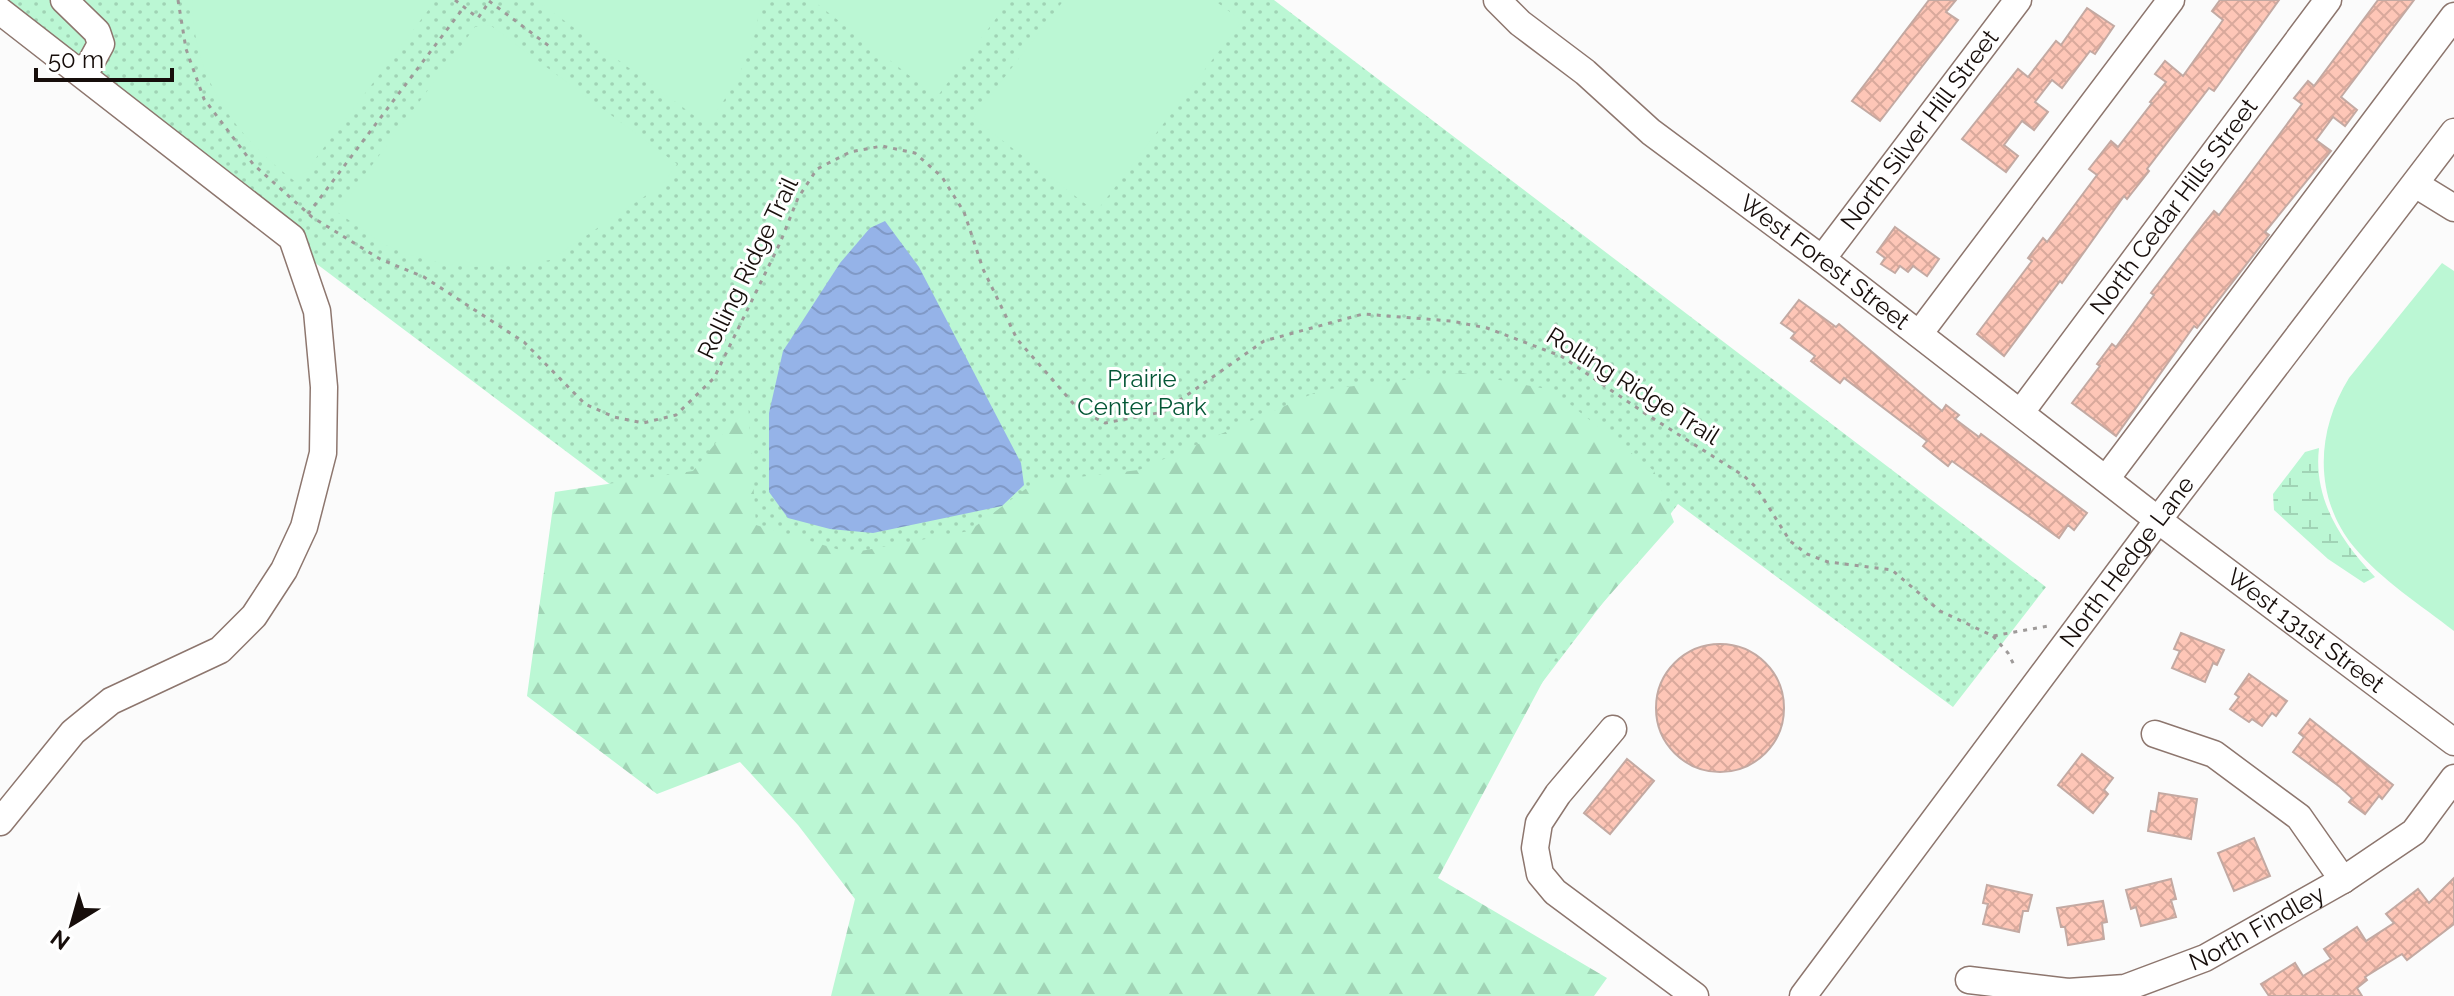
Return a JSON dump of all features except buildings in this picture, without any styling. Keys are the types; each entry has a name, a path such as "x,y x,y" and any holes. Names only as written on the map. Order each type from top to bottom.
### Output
{"street":[{"path":"64,0 97,32 101,44 89,66 76,70"},
{"name":"West Forest Street","path":"1497,0 1520,23 1585,72 1630,116 1822,259 2158,520"},
{"name":"North Silver Hill Street","path":"1822,259 2018,0"},
{"path":"1919,334 2171,0"},
{"name":"North Cedar Hills Street","path":"2021,412 2328,0"},
{"path":"0,11 292,238 317,311 324,387 323,453 304,527 284,570 254,616 220,650 111,701 73,732 0,822"},
{"path":"2106,479 2454,16"},
{"name":"North Hedge Lane","path":"1803,996 2158,520 2454,132"},
{"path":"2415,184 2454,208"},
{"name":"West 131st Street","path":"2158,520 2454,742"},
{"path":"1613,729 1558,794 1539,823 1535,848 1540,874 1555,892 1695,996"},
{"path":"2155,734 2214,754 2299,817 2343,880"},
{"name":"North Findley","path":"1969,980 2068,992 2125,988 2205,958 2343,880 2414,832 2454,778"}],"path":[{"name":"Rolling Ridge Trail","path":"178,0 186,49 204,99 253,164 308,214 380,259 424,277 524,342 585,404 614,417 643,423 676,415 714,378 780,243 798,198 817,169 850,152 882,146 915,153 942,177 964,212 983,269 1017,339 1079,410 1105,423 1163,412 1264,341 1363,314 1451,321 1502,333 1561,356 1744,476 1756,487 1790,541 1807,554 1828,562 1892,570 1940,611 1993,636 2015,667"},
{"path":"455,0 478,18 490,0 549,46"},
{"path":"308,214 464,7"},
{"path":"1993,636 2048,626"}],"green space":[{"name":"Prairie Center Park","path":"0,0 1274,0 2046,587 1953,707 1678,504 1304,996 1291,996 0,26"},
{"path":"192,0 436,0 297,183 255,146 222,104 200,56"},
{"path":"536,0 760,0 755,34 743,66 707,125"},
{"path":"812,0 1010,0 937,97"},
{"path":"1064,0 1214,0 1242,21 1096,212 973,118"},
{"path":"490,25 677,164 663,184 550,260 523,265 469,267 440,263 385,245 337,212 475,27"},
{"path":"2442,263 2454,271 2454,631 2389,581 2354,547 2331,507 2324,464 2330,420 2349,378"},
{"path":"1462,373 1552,390 1654,471 1674,522 1557,655 1438,878 1607,978 1594,996 831,996 855,899 798,825 740,762 657,794 527,696 555,492 693,471 748,403 756,525 850,553 969,531 1035,482 1139,470 1321,390"},
{"path":"2319,448 2320,485 2325,502 2351,549 2375,577 2364,583 2328,559 2274,510 2273,494 2305,452"}],"water":[{"path":"885,221 919,267 1021,463 1024,485 1002,506 873,533 830,529 788,518 769,492 769,413 783,351 840,263 870,228"}]}
